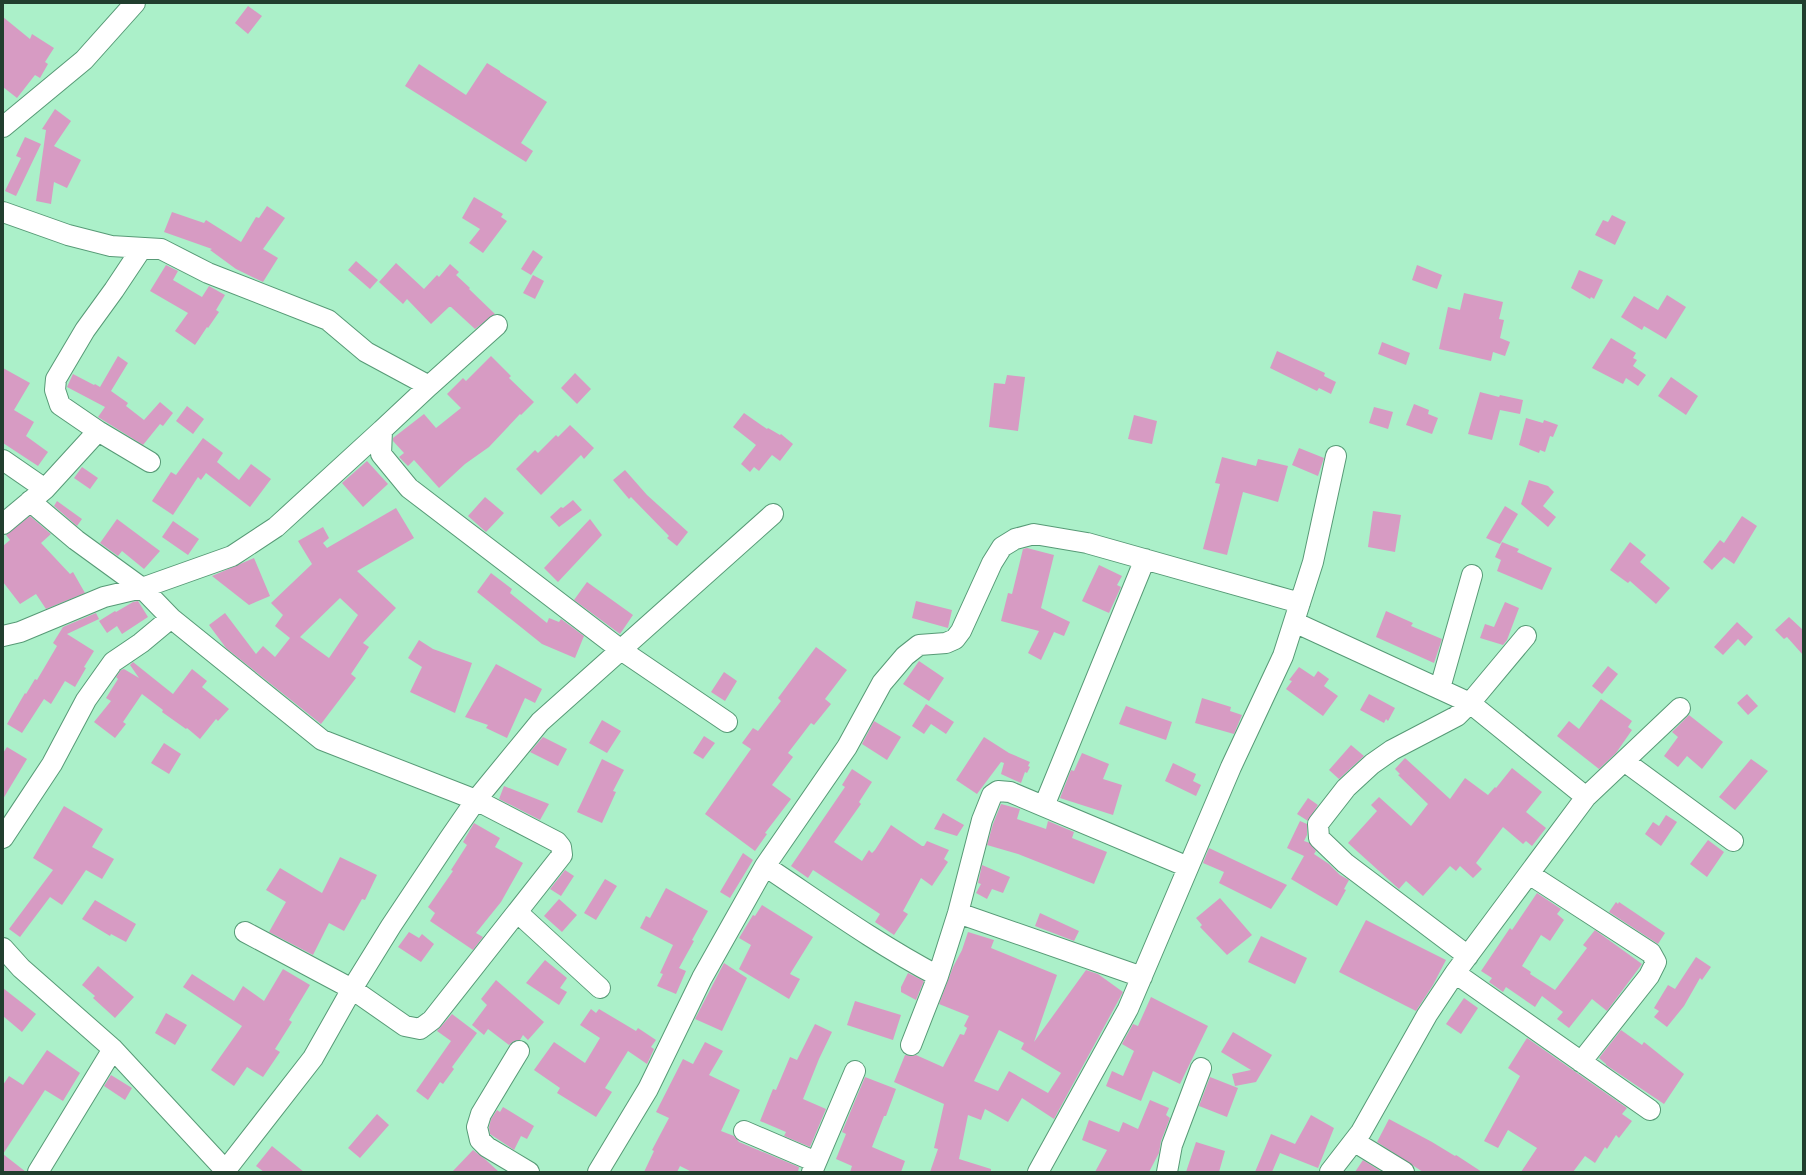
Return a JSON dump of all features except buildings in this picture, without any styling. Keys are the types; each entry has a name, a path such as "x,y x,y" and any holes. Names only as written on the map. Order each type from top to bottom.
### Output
{"street":[{"path":"3,128 84,60 135,3"},
{"path":"3,212 68,235 111,246 161,248 208,273 328,320 366,352 429,386"},
{"path":"142,248 85,330 56,379 56,390 60,405 98,431 150,462"},
{"path":"3,636 20,632 104,597 142,588 232,556 276,527 497,325"},
{"path":"382,430 381,454 409,488 621,650 727,722"},
{"path":"3,524 38,495 98,431"},
{"path":"1038,1172 1128,1009 1231,767 1283,656 1313,562 1336,456"},
{"path":"3,460 38,495 76,540 142,588 172,618 322,740 476,800 557,842 561,848 562,855 432,1020 420,1029 405,1026 352,989 245,932"},
{"path":"3,948 21,968 113,1049 226,1171 313,1058 352,989 391,926 476,800 540,722 773,514"},
{"path":"598,1172 648,1089 702,978 765,866 847,747 882,683 905,656 919,645 946,643 955,639 992,563 1002,547 1015,539 1034,534 1087,543 1300,603"},
{"path":"1044,806 1145,559"},
{"path":"1440,688 1472,575"},
{"path":"3,838 52,764 86,700 112,662 141,643 172,618"},
{"path":"1294,622 1470,703 1586,798"},
{"path":"1468,956 1345,863 1319,838 1318,824 1346,788 1372,764 1392,750 1457,716 1470,703 1526,636"},
{"path":"1330,1172 1355,1142 1427,1015 1455,973 1586,798 1680,708"},
{"path":"1624,761 1733,841"},
{"path":"911,1044 938,976 958,913 982,820 992,795 998,791 1010,792 1188,867"},
{"path":"765,866 856,928 906,959 938,976"},
{"path":"1529,874 1651,953 1656,962 1649,976 1581,1062"},
{"path":"517,912 600,988"},
{"path":"958,913 1142,977"},
{"path":"1455,973 1650,1110"},
{"path":"38,1172 113,1049"},
{"path":"519,1051 481,1114 478,1126 480,1140 502,1166 529,1172"},
{"path":"1167,1172 1172,1145 1201,1068"},
{"path":"744,1132 814,1167 855,1071"},
{"path":"1355,1142 1404,1172"}]}
